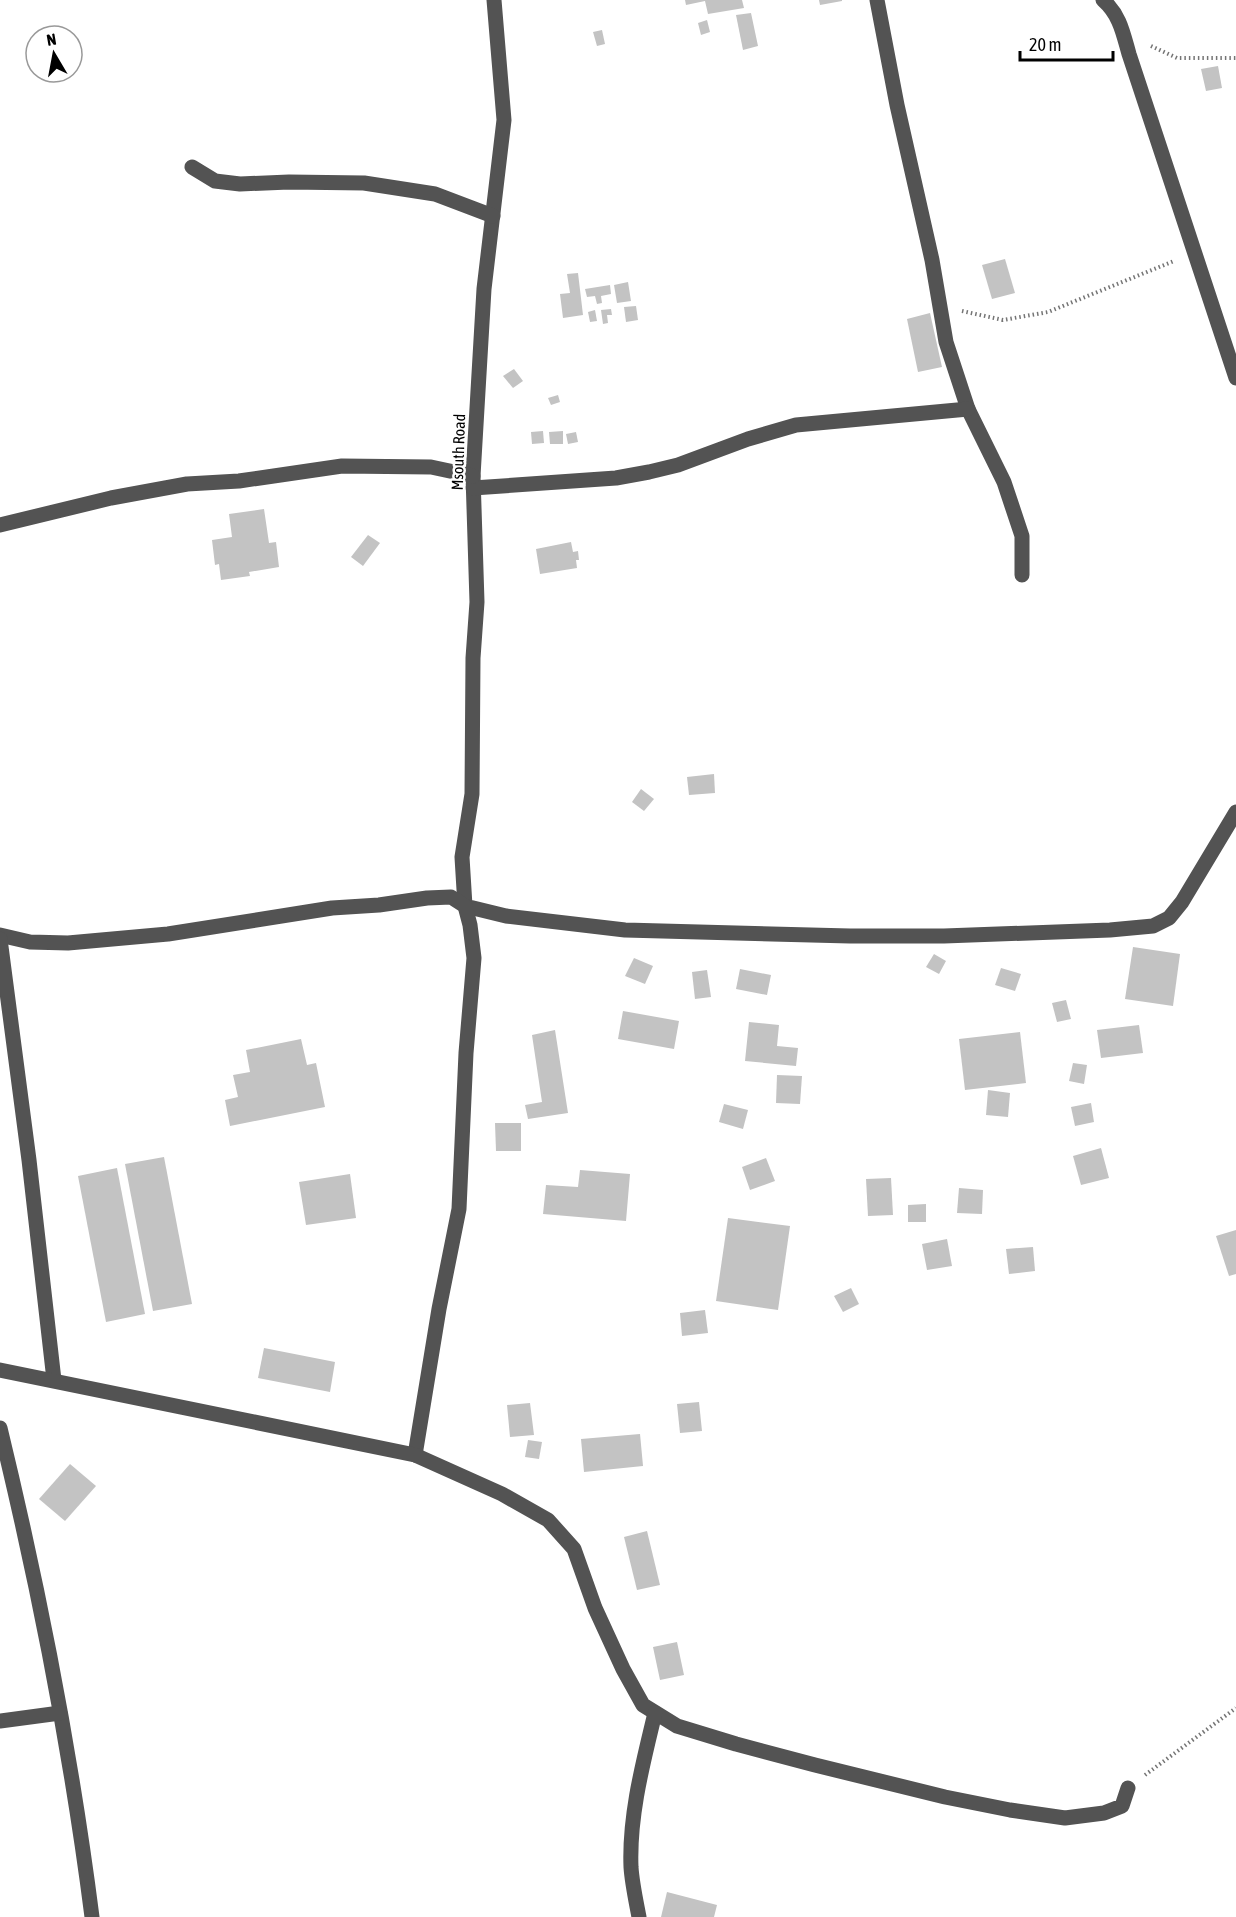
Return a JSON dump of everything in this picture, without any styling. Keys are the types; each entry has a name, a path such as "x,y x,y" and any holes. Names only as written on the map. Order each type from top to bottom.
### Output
{"street":[{"name":"Msouth Road","path":"415,1455 439,1309 459,1209 466,1053 474,958 465,906 462,857 472,794 473,658 477,602 473,482 484,289 504,120 494,0"},
{"path":"877,0 897,105 932,260 946,342 968,409 1004,482 1022,536 1022,575"},
{"path":"1103,0 1112,8 1120,21 1236,378"},
{"path":"192,167 215,181 240,184 364,183 435,194 493,216"},
{"path":"0,525 111,498 187,484 239,481 342,466 431,467 473,482 616,478 678,465 748,439 796,425 968,409"},
{"path":"54,1380 0,937 30,942 68,943 168,934 332,908 451,897 465,906 506,916 625,930 944,936 1110,930 1153,926 1169,918 1182,902 1236,812"},
{"path":"0,1370 415,1455 502,1494 548,1520 574,1549 595,1608 623,1669 643,1705 677,1726 736,1744 945,1797 1065,1818 1104,1814 1122,1806 1128,1788"},
{"path":"0,1428 30,1553 79,1818 92,1917"},
{"path":"0,1721 60,1713"},
{"path":"639,1917 631,1868 633,1823 639,1776 655,1713"}],"path":[{"path":"1120,21 1151,47 1176,58 1236,58"},
{"path":"939,304 1003,320 1048,312 1195,253"},
{"path":"1128,1788 1236,1708"}],"building":[{"path":"685,0 742,0 744,8 708,14 705,1 686,5"},
{"path":"819,0 842,0 842,1 820,5"},
{"path":"751,13 758,46 743,50 736,15"},
{"path":"707,20 710,32 701,35 698,23"},
{"path":"602,30 605,44 597,46 593,32"},
{"path":"1218,66 1222,88 1206,91 1201,69"},
{"path":"1005,259 1015,293 992,299 982,265"},
{"path":"578,273 583,315 563,318 560,294 570,293 567,274"},
{"path":"628,282 631,301 617,303 614,285"},
{"path":"610,285 611,294 601,296 602,303 597,304 595,296 587,297 585,289"},
{"path":"636,306 638,320 626,322 624,307"},
{"path":"611,309 612,315 607,315 608,323 603,324 601,310"},
{"path":"595,310 597,321 590,322 588,312"},
{"path":"930,313 942,367 918,372 907,319"},
{"path":"514,369 523,381 513,388 503,376"},
{"path":"558,395 560,402 551,405 548,398"},
{"path":"543,431 544,443 532,444 531,432"},
{"path":"563,431 563,444 550,444 549,432"},
{"path":"576,432 578,442 568,444 566,434"},
{"path":"264,509 269,543 276,542 279,567 249,572 250,576 221,580 219,564 215,565 212,540 232,537 229,514"},
{"path":"368,535 380,543 363,566 351,557"},
{"path":"571,542 573,552 578,551 577,568 540,574 536,549"},
{"path":"714,774 715,793 689,795 687,777"},
{"path":"641,789 654,799 644,811 632,802"},
{"path":"1133,947 1180,954 1173,1006 1125,999"},
{"path":"934,954 946,961 939,974 926,967"},
{"path":"634,958 653,966 645,984 625,976"},
{"path":"1001,968 1021,974 1015,991 995,985"},
{"path":"740,969 771,975 767,995 736,989"},
{"path":"707,970 711,997 695,999 692,972"},
{"path":"1066,1000 1071,1019 1057,1022 1052,1003"},
{"path":"623,1011 679,1021 674,1049 618,1039"},
{"path":"749,1022 779,1025 777,1046 798,1048 796,1066 745,1061"},
{"path":"1139,1025 1143,1053 1101,1058 1097,1030"},
{"path":"555,1030 568,1113 528,1119 525,1105 542,1102 532,1035"},
{"path":"1020,1032 1026,1083 965,1090 959,1039"},
{"path":"301,1039 307,1065 316,1063 325,1107 230,1126 225,1100 238,1097 233,1075 250,1072 246,1050"},
{"path":"1073,1063 1087,1065 1084,1084 1069,1081"},
{"path":"777,1075 802,1076 800,1104 776,1103"},
{"path":"988,1090 1010,1093 1008,1117 986,1115"},
{"path":"1091,1103 1094,1122 1075,1126 1071,1107"},
{"path":"724,1104 748,1110 743,1129 719,1122"},
{"path":"495,1123 521,1123 521,1151 496,1151"},
{"path":"1101,1148 1109,1178 1081,1185 1073,1156"},
{"path":"164,1157 192,1304 153,1311 125,1164"},
{"path":"766,1158 775,1181 750,1190 742,1167"},
{"path":"117,1168 145,1314 106,1322 78,1176"},
{"path":"580,1170 630,1174 626,1221 543,1214 546,1185 578,1187"},
{"path":"350,1174 356,1218 306,1225 299,1182"},
{"path":"891,1178 893,1215 868,1216 866,1179"},
{"path":"959,1188 983,1190 982,1214 957,1213"},
{"path":"926,1204 926,1222 908,1222 908,1205"},
{"path":"728,1218 790,1226 778,1310 716,1301"},
{"path":"1236,1230 1236,1274 1229,1276 1216,1236"},
{"path":"947,1239 952,1266 927,1270 922,1244"},
{"path":"1033,1247 1035,1271 1009,1274 1006,1249"},
{"path":"851,1288 859,1304 843,1312 834,1296"},
{"path":"705,1310 708,1333 682,1336 680,1313"},
{"path":"264,1348 335,1362 330,1392 258,1378"},
{"path":"699,1402 702,1431 680,1433 677,1404"},
{"path":"530,1403 534,1435 510,1437 507,1405"},
{"path":"640,1434 643,1466 584,1472 581,1439"},
{"path":"528,1440 542,1442 539,1459 525,1457"},
{"path":"70,1464 96,1486 65,1521 39,1499"},
{"path":"647,1531 660,1585 637,1590 624,1537"},
{"path":"677,1642 684,1675 660,1680 653,1647"},
{"path":"667,1892 717,1905 714,1917 661,1917"}]}
